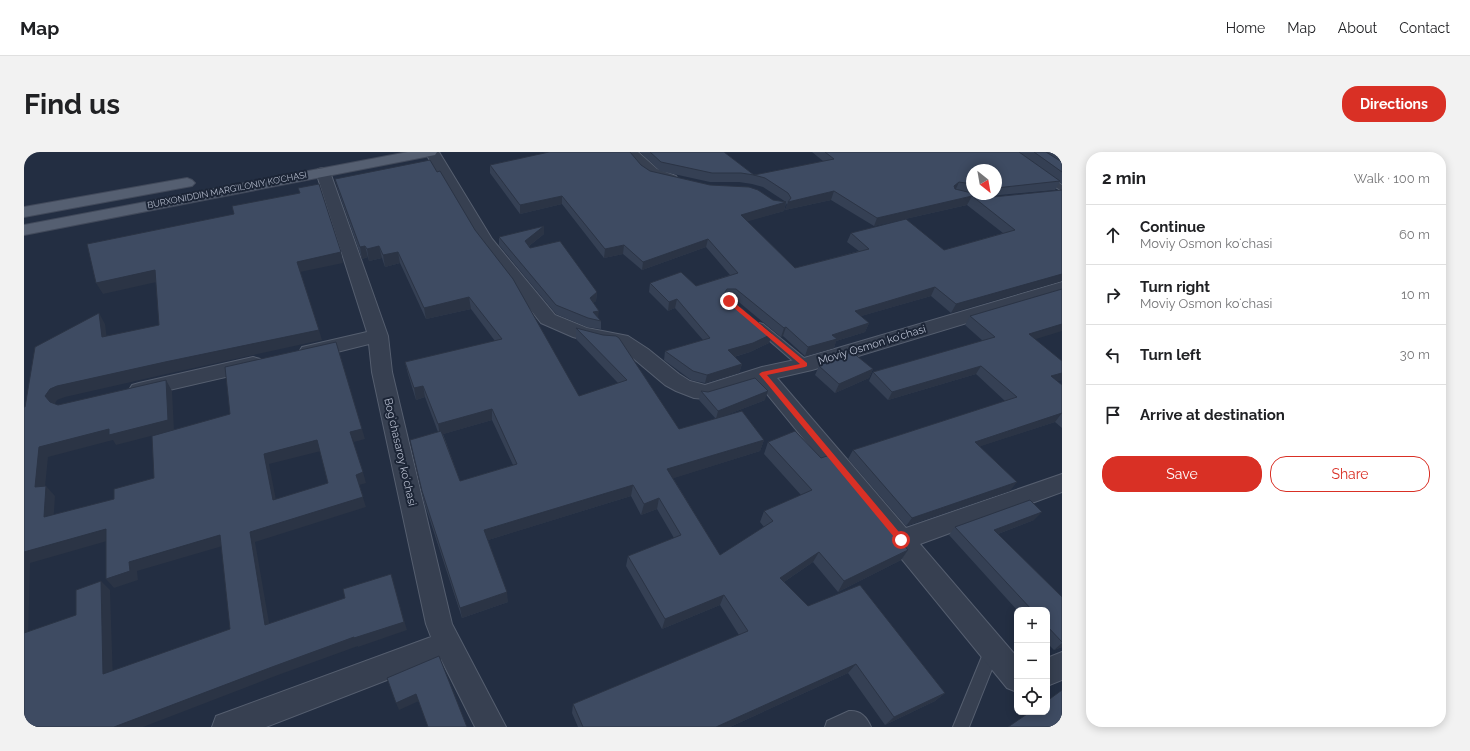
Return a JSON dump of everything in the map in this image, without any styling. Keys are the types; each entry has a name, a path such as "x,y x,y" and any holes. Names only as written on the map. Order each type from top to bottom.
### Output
{"main road":[{"name":"BURXONIDDIN MARG’ILONIY KO’CHASI","path":"282,166 360,152"},
{"name":"BURXONIDDIN MARG’ILONIY KO’CHASI","path":"24,230 431,152"},
{"name":"BURXONIDDIN MARG’ILONIY KO’CHASI","path":"24,212 204,180"}],"street":[{"name":"Moviy Osmon koʻchasi","path":"431,152 485,241 548,319 557,324 600,338 620,340 680,384 697,393 705,392 762,374 805,365 1062,288"},
{"path":"630,152 646,169 654,175 682,181"},
{"name":"Bogʻchasaroy koʻchasi","path":"323,172 378,336 382,372 439,624 447,644 491,727"},
{"path":"292,356 378,336"},
{"path":"120,394 268,361"},
{"path":"762,374 1014,675"},
{"path":"901,540 1062,483"},
{"path":"228,727 447,644"},
{"path":"1050,671 1062,666"}],"lane":[{"path":"1036,170 1060,192"},
{"path":"752,321 805,365"},
{"path":"961,727 992,649"},
{"path":"833,727 854,718 859,721 863,727"}],"building":[{"path":"549,152 630,152 641,165 650,171 710,185 749,187 758,190 773,200 786,202 741,215 795,268 869,249 851,233 906,219 944,250 1015,230 977,200 1002,200 1002,196 1062,190 1062,274 956,304 935,287 855,311 869,323 832,335 837,339 808,347 786,327 784,328 736,289 727,289 725,292 726,295 772,334 753,343 728,350 742,364 707,375 693,371 665,351 710,338 677,299 669,302 650,283 681,272 696,286 738,273 708,239 643,262 624,245 605,249 562,196 520,205 490,165"},
{"path":"650,152 724,152 754,175 741,173 712,173 661,162"},
{"path":"825,152 1019,152 1060,181 1002,187 1002,164 966,164 966,183 959,182 954,186 955,189 966,192 966,197 877,218 834,191 788,202 791,198 788,193 765,178 754,175 834,159"},
{"path":"1034,152 1046,152 1062,162 1062,172"},
{"path":"430,160 437,172 440,171 475,230 513,279 579,396 627,380 576,328 603,335 616,336 619,338 679,429 742,411 764,440 667,469 720,555 773,521 764,511 812,490 768,442 795,431 821,458 830,455 894,532 892,533 908,550 844,581 819,552 780,578 808,606 860,585 945,693 894,717 856,664 716,727 583,727 573,704 748,631 724,595 665,619 628,556 681,535 659,498 644,504 633,485 484,530 507,592 460,608 422,491 410,440 441,431 460,481 517,464 492,409 438,424 423,386 414,388 405,362 502,339 469,297 424,308 398,252 383,255 379,246 367,249 365,246 360,247 335,179"},
{"path":"319,184 341,252 297,262 319,330 165,362 57,386 50,389 45,396 50,402 58,405 166,380 168,420 109,435 109,429 39,447 35,487 46,486 44,517 114,499 114,489 154,478 152,436 230,414 225,367 336,342 362,429 350,432 363,472 356,475 363,497 250,532 265,625 345,598 343,589 391,574 404,622 354,637 114,727 24,727 24,633 76,615 76,590 101,581 103,674 230,629 220,535 129,562 130,571 106,579 106,529 24,552 24,407 35,347 99,313 102,337 159,325 155,270 96,283 87,244 234,214 232,206 300,193 298,188","holes":["317,440 328,483 273,500 264,454"]},
{"path":"544,226 525,241 530,248 560,241 597,292 590,298 599,311 593,312 601,321 588,318 556,305 499,237"},
{"path":"1062,289 1062,324 1029,334 1062,361 1062,373 1051,376 1062,385 1062,413 975,442 1017,482 912,518 853,450 1017,397 981,366 892,392 873,372 995,337 970,316"},
{"path":"852,352 873,369 839,384 819,366 825,363 822,361"},
{"path":"755,378 768,391 718,411 701,391 708,392"},
{"path":"1030,500 1042,512 994,530 1062,597 1062,642 1050,629 1050,607 1029,607 955,527"},
{"path":"439,656 467,727 428,727 416,694 396,703 387,678"},
{"path":"1062,690 1062,727 1008,727 1026,715 1050,715 1050,699"}],"route":[{"path":"729,301 805,365 762,374 901,540"}]}
